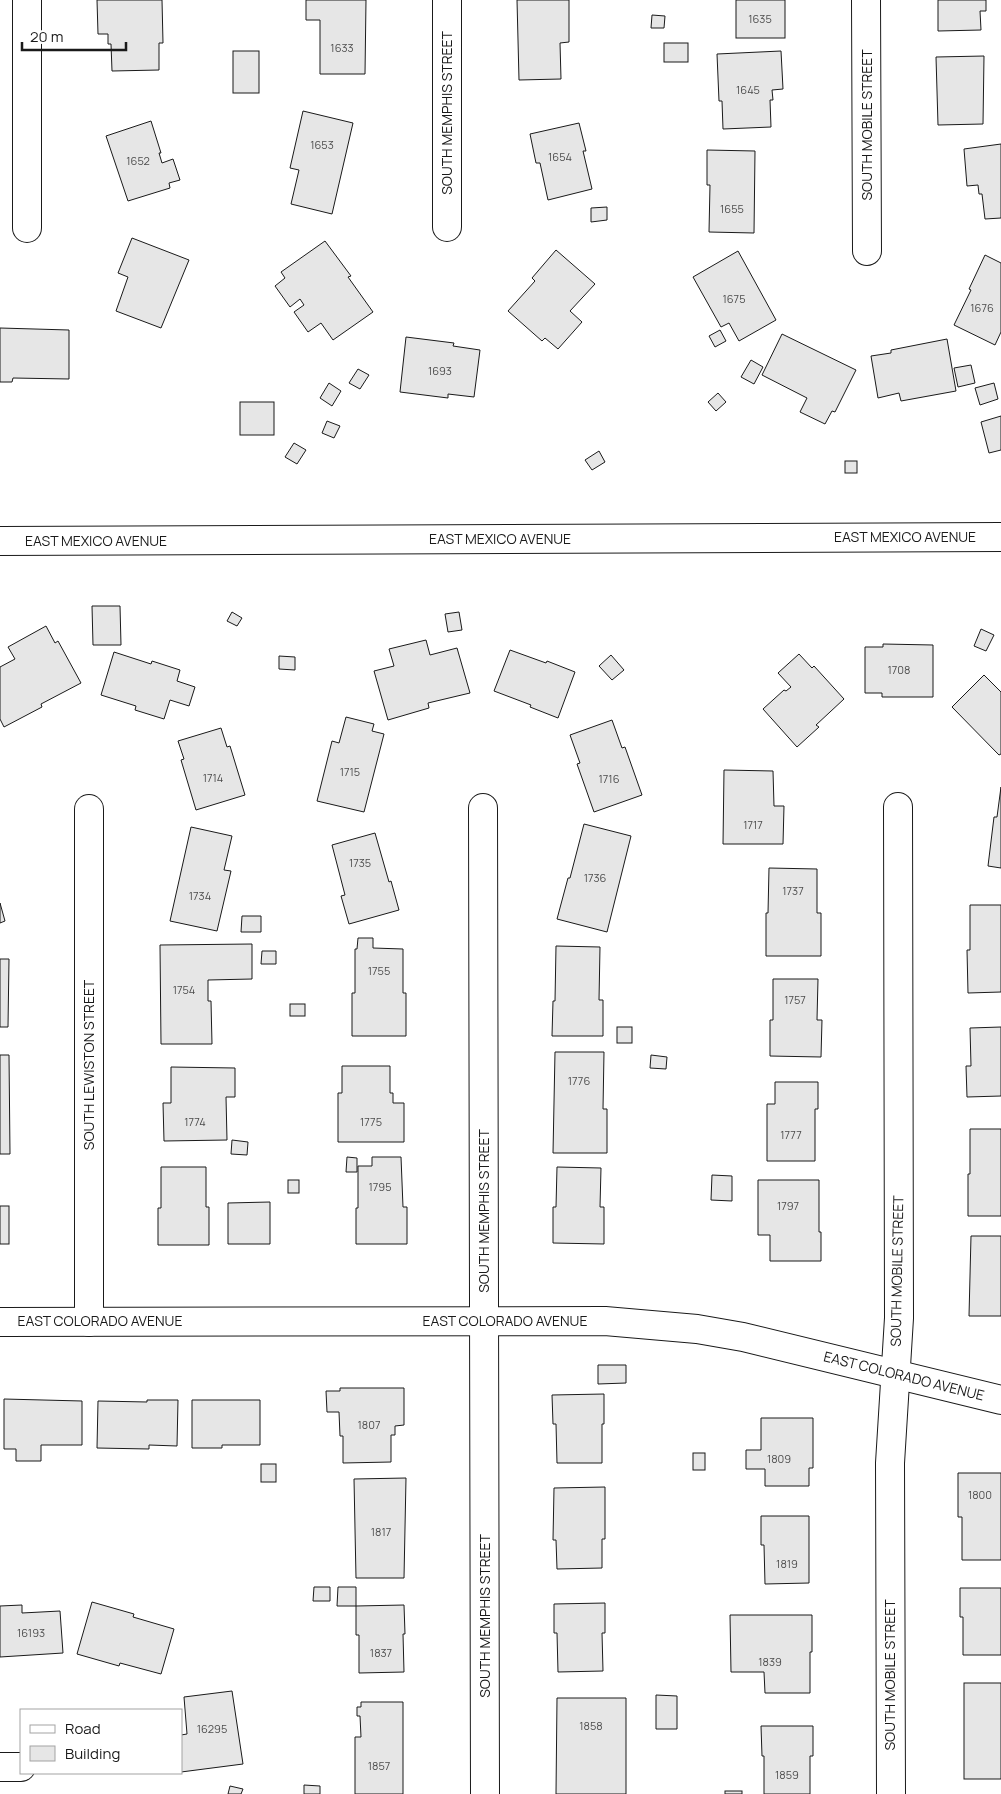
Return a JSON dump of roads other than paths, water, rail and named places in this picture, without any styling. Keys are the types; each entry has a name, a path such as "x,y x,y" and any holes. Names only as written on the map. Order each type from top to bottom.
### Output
{"street":[{"path":"27,0 27,228"},
{"name":"SOUTH MEMPHIS STREET","path":"446,0 447,227"},
{"name":"SOUTH MOBILE STREET","path":"866,0 867,251"},
{"name":"EAST MEXICO AVENUE","path":"0,541 1001,537"},
{"name":"SOUTH MOBILE STREET","path":"891,1794 890,1463 898,1318 898,807"},
{"name":"SOUTH MEMPHIS STREET","path":"483,808 485,1794"},
{"name":"SOUTH LEWISTON STREET","path":"88,809 89,1322"},
{"name":"EAST COLORADO AVENUE","path":"0,1322 605,1321 697,1329 743,1337 1001,1400"},
{"path":"0,1767 20,1767"}]}
